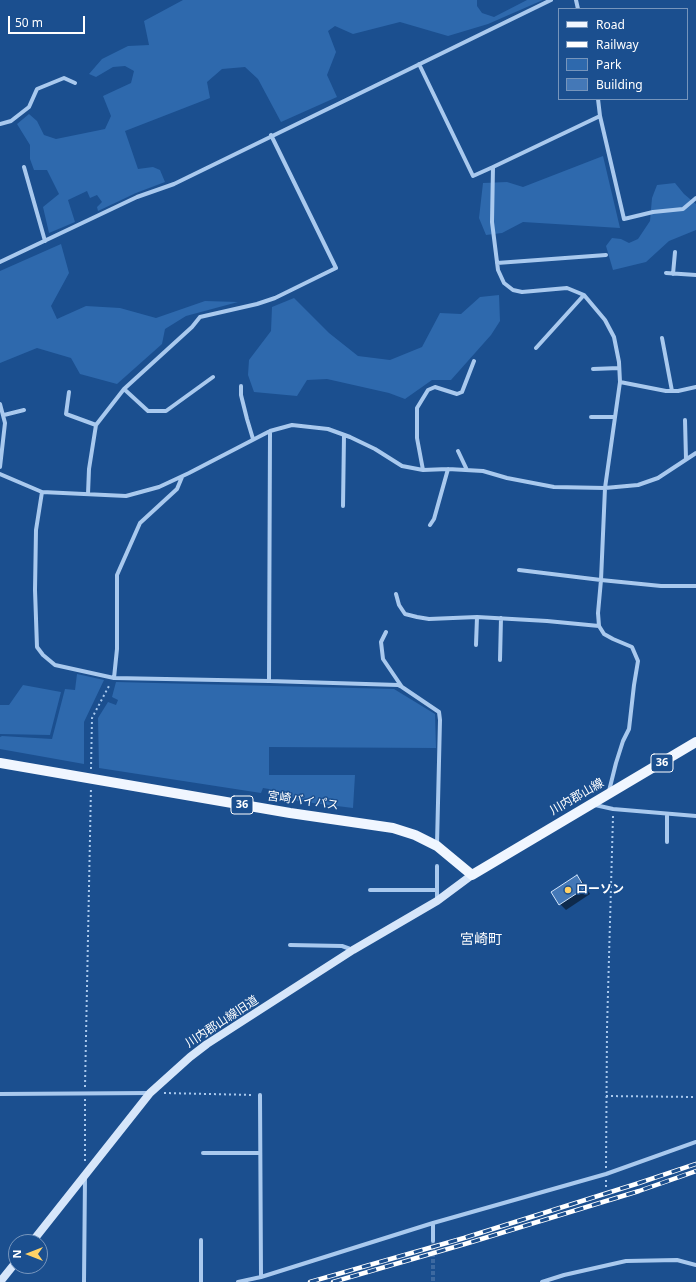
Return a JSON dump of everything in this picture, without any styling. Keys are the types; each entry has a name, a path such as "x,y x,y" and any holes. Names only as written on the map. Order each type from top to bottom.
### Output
{"main road":[{"name":"川内郡山線","path":"472,876 696,742"},
{"name":"宮崎バイパス","path":"0,763 290,813 393,828 437,846 472,876"}],"street":[{"path":"0,262 137,196 174,184 271,135 551,0"},
{"path":"419,64 473,176 600,116"},
{"path":"0,124 11,121 29,107 37,89 64,78 75,83"},
{"path":"598,100 600,116 624,219 653,212 683,209 696,198"},
{"path":"88,494 89,469 96,425 124,389 192,327 200,317 257,304 275,298 336,268 271,135"},
{"path":"24,167 45,241"},
{"path":"493,167 492,222 498,270 504,283 513,290 522,292 567,288 584,295 605,320 614,337 620,382 604,488 601,580 598,614 599,626 604,634 613,640 632,647 638,661 629,729 623,741 608,794"},
{"path":"673,274 675,252"},
{"path":"498,263 606,255"},
{"path":"666,273 696,275"},
{"path":"536,348 584,295"},
{"path":"662,338 672,391"},
{"path":"423,470 417,438 417,408 428,390 435,387 457,394 462,392 474,361"},
{"path":"593,369 619,368"},
{"path":"124,389 148,411 166,411 213,377"},
{"path":"620,382 666,391 696,387"},
{"path":"242,386 242,395 247,419 254,439"},
{"path":"69,392 66,414 96,425"},
{"path":"0,404 5,423 0,467"},
{"path":"4,416 24,410"},
{"path":"591,417 615,417"},
{"path":"685,420 686,459"},
{"path":"0,474 42,492 126,496 159,487 182,477 270,431 292,425 328,429 375,449 402,466 423,470 448,469 483,471 507,478 554,487 604,488 638,485 658,478 696,453"},
{"path":"269,681 270,431"},
{"path":"343,506 344,435"},
{"path":"458,451 467,470"},
{"path":"430,525 434,519 448,469"},
{"path":"114,678 117,649 117,575 140,523 177,489 182,477"},
{"path":"42,492 36,530 35,590 37,647 43,655 55,665 114,678 398,685 439,712 437,846"},
{"path":"519,570 661,586 696,586"},
{"path":"396,594 399,606 405,614 429,619 477,617 599,626"},
{"path":"476,645 477,617"},
{"path":"500,660 501,618"},
{"path":"386,632 381,642 383,659 402,687"},
{"path":"591,804 613,809 696,816"},
{"path":"667,814 667,842"},
{"path":"437,866 437,901"},
{"name":"川内郡山線旧道","path":"38,1234 150,1093 185,1061 207,1044 354,950 437,901 472,876"},
{"path":"370,890 437,890"},
{"path":"290,945 342,946 354,950"},
{"path":"0,1094 150,1093"},
{"path":"260,1095 261,1276"},
{"path":"238,1282 432,1223 606,1174 696,1142"},
{"path":"203,1153 260,1153"},
{"path":"84,1282 85,1175"},
{"path":"432,1223 433,1241"},
{"path":"201,1240 201,1282"},
{"path":"542,1282 564,1275 626,1261 677,1260 696,1265"},
{"path":"0,1282 8,1272"}],"path":[{"path":"85,1175 85,1093 92,718 114,678"},
{"path":"606,1174 606,1096 613,809"},
{"path":"150,1093 260,1095"},
{"path":"606,1096 696,1097"}],"green space":[{"path":"183,0 477,0 477,6 482,13 494,17 527,0 543,0 488,24 448,36 400,22 353,34 335,26 328,31 336,52 327,75 337,97 281,122 258,79 245,67 222,69 207,82 210,98 125,131 138,169 153,167 160,170 165,182 136,193 98,211 97,207 102,202 97,195 90,198 87,191 68,200 75,222 49,233 43,207 59,194 47,170 34,170 30,159 30,145 17,124 29,114 37,121 44,135 56,139 105,129 111,116 103,96 131,83 134,71 125,66 113,67 96,77 89,74 102,59 128,46 149,45 144,21"},
{"path":"603,156 620,228 523,222 502,233 486,235 479,218 483,183 507,182 523,187"},
{"path":"675,183 684,194 696,204 696,230 669,241 646,262 613,270 606,246 612,238 621,239 629,243 638,239 650,221 652,198 657,185"},
{"path":"61,244 69,273 51,306 57,319 86,306 120,308 156,318 205,301 238,302 186,316 165,329 162,344 117,384 80,374 71,358 37,348 0,363 0,271"},
{"path":"499,295 500,321 491,335 451,380 432,380 405,399 389,393 327,379 307,380 297,396 254,392 248,375 249,360 271,331 272,307 294,298 329,333 358,356 390,360 422,347 440,313 461,314 480,297"},
{"path":"77,674 104,680 84,722 84,764 0,749 0,737 2,736 52,739 65,689 75,690"},
{"path":"116,682 394,689 435,714 436,748 269,747 269,775 355,775 353,808 297,801 295,798 270,795 269,789 263,788 261,793 99,768 98,718 108,702 116,705 118,700 112,697"},
{"path":"23,685 61,692 50,735 0,734 0,705 9,705"}],"building":[{"name":"ローソン","path":"577,875 585,888 559,905 551,892"}],"tunnel":[{"path":"433,1241 433,1282"}],"railway":[{"path":"310,1282 464,1238 696,1164"},
{"path":"333,1282 465,1244 639,1191 696,1171"}],"place":[{"name":"ローソン","path":"568,890"}],"district":[{"name":"宮崎町","path":"481,940"}]}
